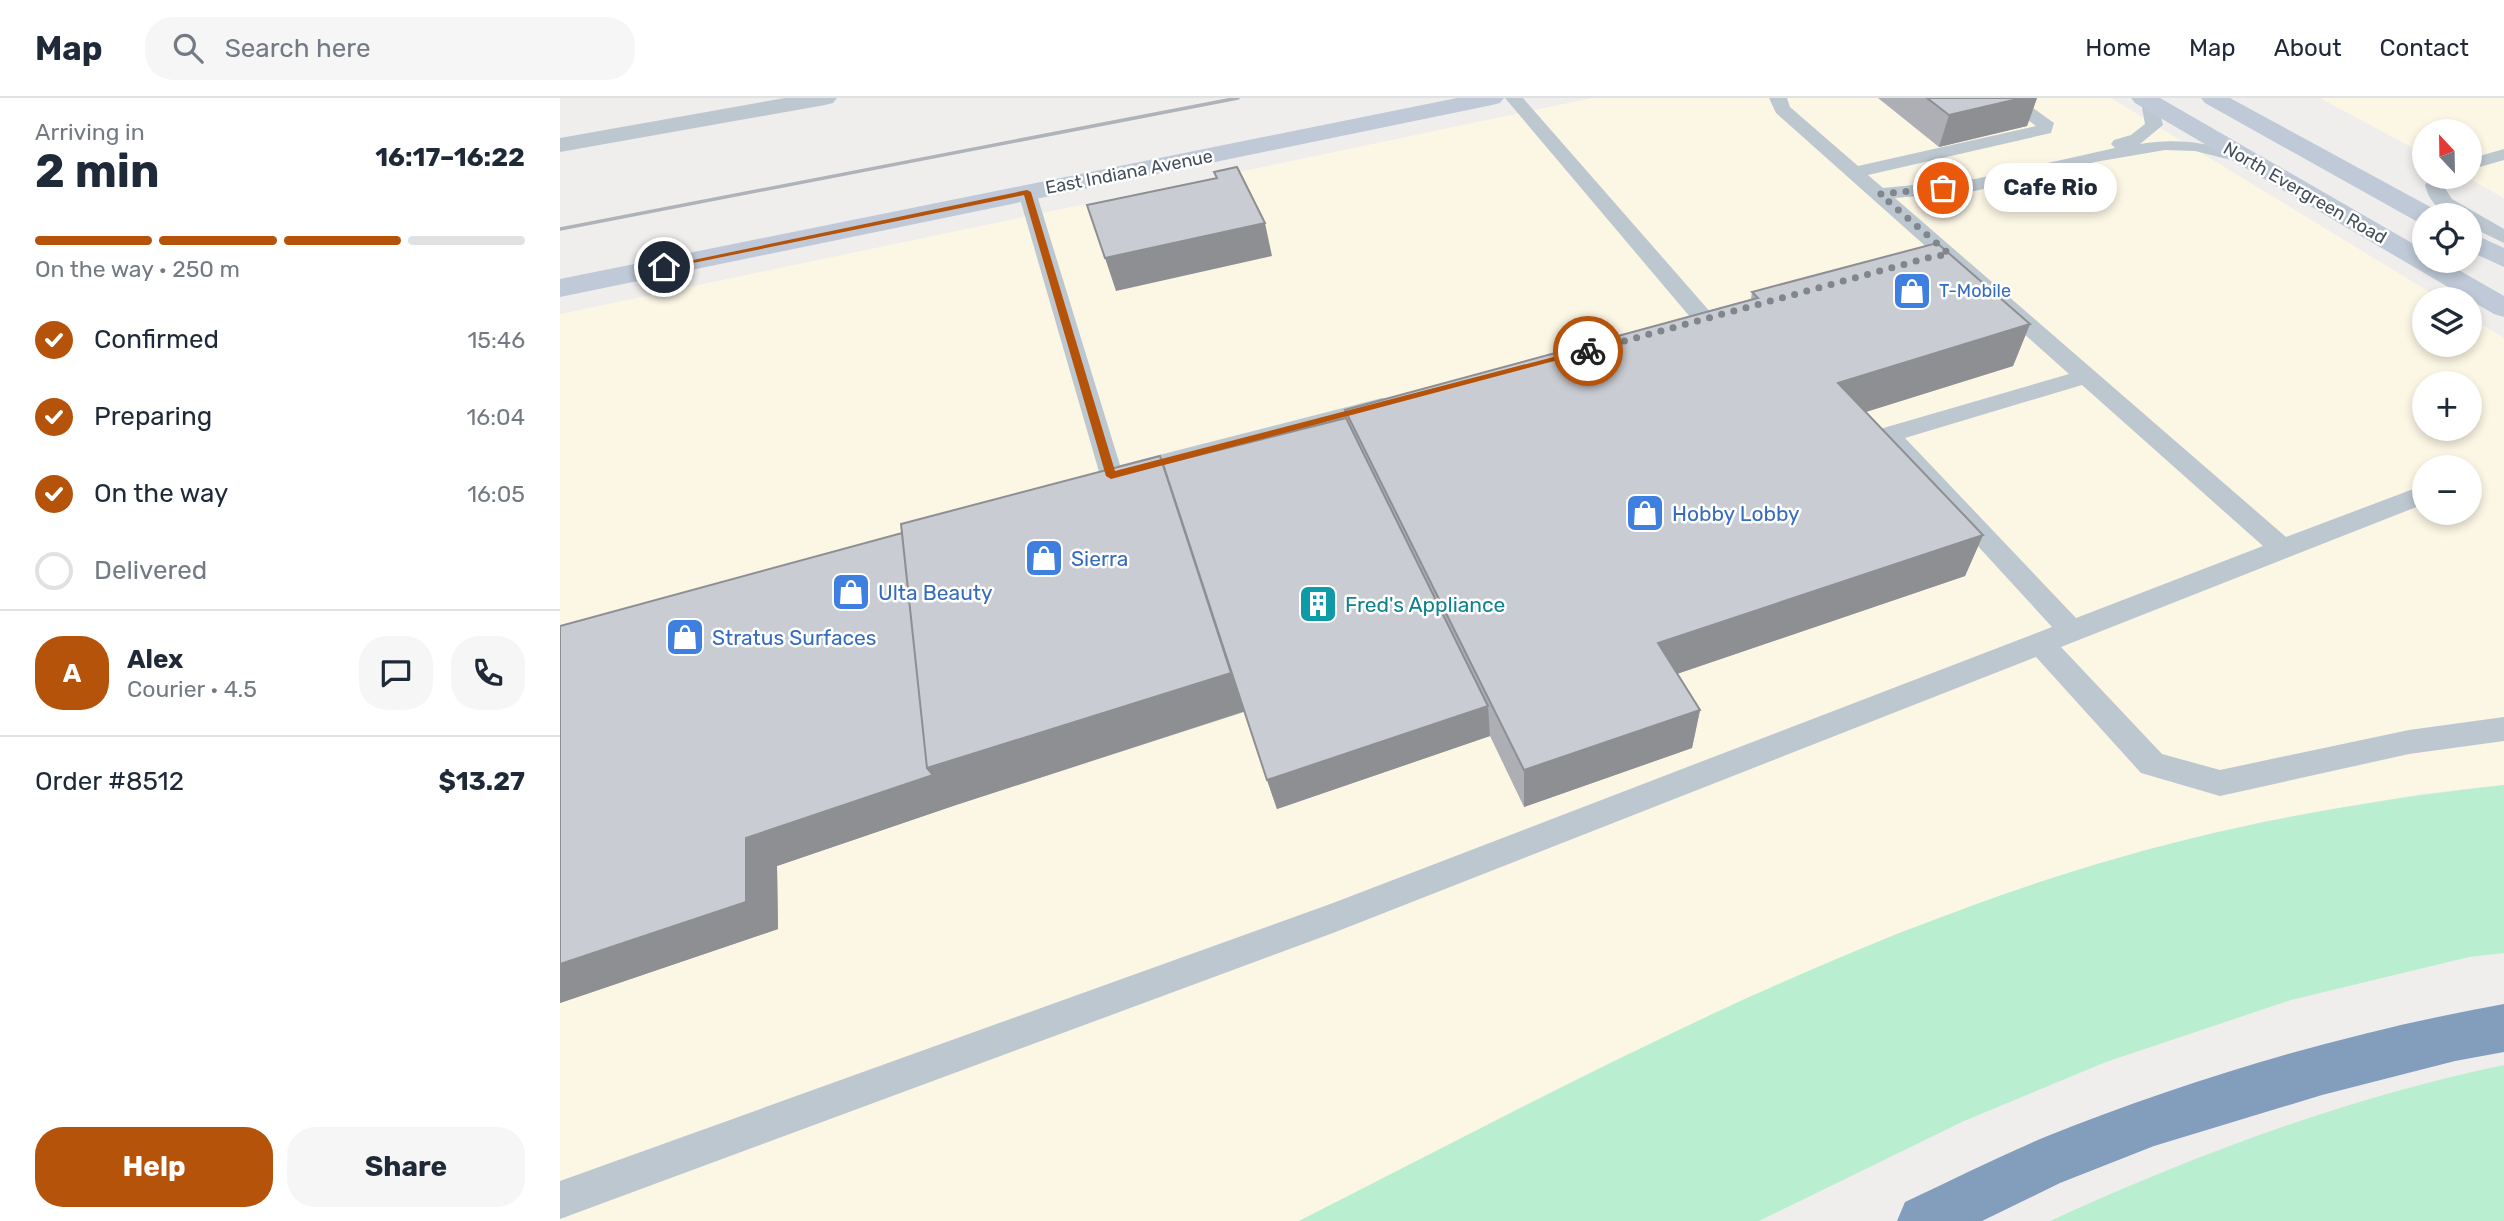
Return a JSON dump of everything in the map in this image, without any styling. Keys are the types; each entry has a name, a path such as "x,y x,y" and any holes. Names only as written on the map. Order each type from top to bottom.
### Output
{"highway":[{"path":"1924,1221 2046,1163 2154,1121 2322,1070 2455,1037 2504,1028"}],"main road":[{"name":"East Indiana Avenue","path":"560,288 1492,98"},
{"name":"North Evergreen Road","path":"2213,98 2412,208"},
{"name":"North Evergreen Road","path":"2147,100 2504,308"},
{"path":"2482,247 2504,259"}],"street":[{"path":"560,145 825,98"}],"lane":[{"path":"1514,98 1704,319"},
{"path":"1856,172 2045,129 2045,123 2007,98"},
{"path":"2095,157 2118,144 2137,139 2154,125 2147,100"},
{"path":"1780,104 2283,549"},
{"path":"1880,194 1975,185 2095,157 2180,145 2247,159"},
{"path":"2482,161 2504,154"},
{"path":"2434,189 2435,194 2445,203"},
{"path":"1027,192 1111,476"},
{"path":"2482,225 2504,237"},
{"path":"1918,260 1949,254"},
{"path":"1680,326 1728,312"},
{"path":"2072,631 1888,435 2087,376"},
{"path":"1087,482 1402,400"},
{"path":"560,1200 1333,918 2412,499"},
{"path":"2040,643 2152,764 2220,783 2409,742 2504,729"}],"shaded area":[{"path":"1592,98 2111,98 2421,287 2412,287 2412,357 2482,357 2482,325 2504,338 2504,785 2420,794 2261,822 2097,864 1898,933 1712,1014 1299,1221 560,1221 560,314"},
{"path":"2320,98 2504,98 2504,198 2482,186 2482,119 2412,119 2412,148"}],"green space":[{"path":"2504,785 2504,953 2469,957 2291,1000 2106,1062 1964,1121 1759,1221 1299,1221 1690,1024 1891,937 1993,898 2097,864 2248,825 2401,798"},
{"path":"2504,1065 2504,1221 2050,1221 2160,1173 2273,1130 2387,1094"}],"building":[{"path":"1927,98 2022,98 1949,115"},
{"path":"1237,167 1265,223 1105,258 1087,205 1217,178 1214,172"},
{"name":"Hobby Lobby","path":"1937,243 2030,324 1838,383 1983,535 1658,643 1700,710 1524,770 1345,410 1758,298 1752,292"},
{"name":"Fred's Appliance","path":"1346,418 1488,706 1267,780 1163,464"},
{"path":"1160,456 1231,673 927,768 901,524"},
{"path":"902,533 927,768 933,775 746,838 746,902 560,964 560,626"}],"railway":[{"path":"560,229 1238,98"}],"way so far":[{"path":"1588,351 1949,254 1880,194 1943,188"}],"place":[{"name":"Cafe Rio","path":"1943,188"},
{"name":"T-Mobile","path":"1912,291"},
{"name":"Hobby Lobby","path":"1645,513"},
{"name":"Sierra","path":"1044,558"},
{"name":"Ulta Beauty","path":"851,592"},
{"name":"Fred's Appliance","path":"1318,604"},
{"name":"Stratus Surfaces","path":"685,637"}],"route":[{"path":"664,267 1027,192 1111,476 1588,351"}]}
